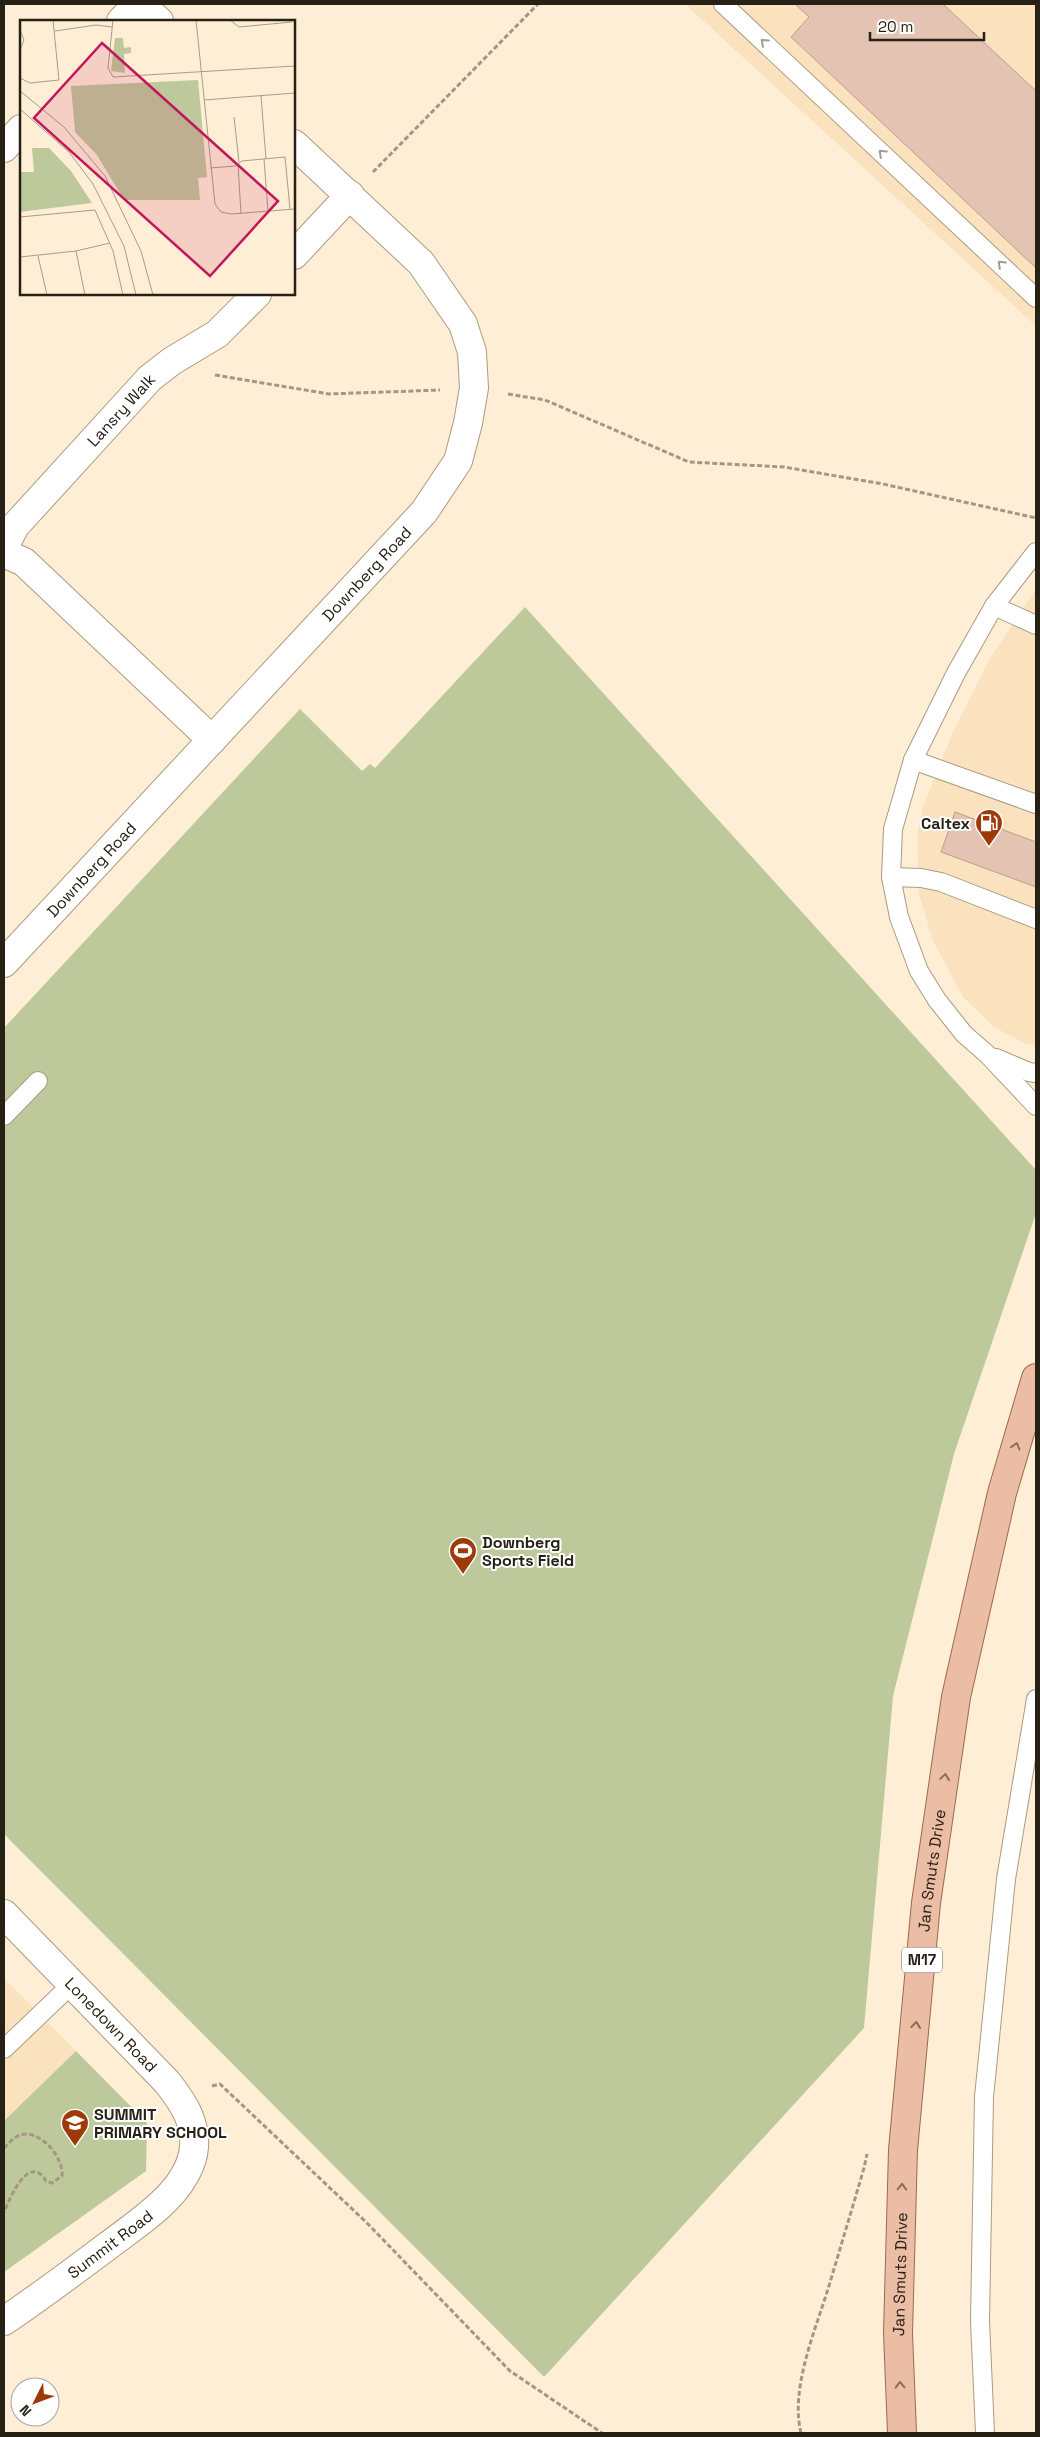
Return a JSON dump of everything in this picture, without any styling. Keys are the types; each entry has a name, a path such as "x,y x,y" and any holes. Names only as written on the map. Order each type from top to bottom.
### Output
{"main road":[{"name":"Jan Smuts Drive","path":"902,2433 898,2333 903,2150 926,1903 956,1697 1002,1493 1036,1378"}],"street":[{"path":"122,20 139,4 158,20"},
{"path":"4,148 20,130"},
{"name":"Downberg Road","path":"4,963 424,512 458,461 474,388 469,342 463,324 421,263 295,145"},
{"path":"295,254 350,195"},
{"name":"Lansry Walk","path":"4,547 15,526 155,374 172,361 217,334 256,295"},
{"path":"4,552 24,562 212,740"},
{"name":"Lonedown Road","path":"4,1914 167,2082 187,2111 193,2128 194,2148"},
{"name":"Summit Road","path":"4,2322 54,2287 152,2212 181,2182 189,2166 194,2148"}],"lane":[{"path":"723,4 1036,298"},
{"path":"1036,552 994,606 956,673 913,760 894,829 892,877 899,916 919,971 937,1000 964,1034 988,1055 1036,1106"},
{"path":"994,606 1036,625"},
{"path":"913,760 1036,804"},
{"path":"892,877 921,878 942,882 1036,919"},
{"path":"988,1055 1029,1072 1036,1072"},
{"path":"4,1116 38,1081"},
{"path":"985,2433 980,2321 984,2097 1006,1879 1036,1700"},
{"path":"4,2049 72,1984"}],"path":[{"path":"350,195 538,4"},
{"path":"211,375 329,394 474,388 545,400 689,462 784,467 883,484 1036,518"},
{"path":"178,2096 220,2084 367,2223 510,2371 602,2433"},
{"path":"4,2148 14,2137 27,2134 39,2138 60,2159 63,2169 62,2176 52,2183 46,2181 43,2176 36,2172 30,2173 16,2186 4,2213"}],"shaded area":[{"path":"685,4 1036,4 1036,326"},
{"path":"1036,589 1036,1045 1026,1044 994,1027 963,997 933,941 919,894 917,834 923,807 952,734 989,660"},
{"name":"SUMMIT PRIMARY SCHOOL","path":"4,1978 147,2123 146,2171 4,2272"}],"green space":[{"name":"Downberg Sports Field","path":"525,607 1036,1170 1036,1213 954,1454 893,1696 864,2028 544,2377 4,1834 4,1028 300,709 362,771 370,764 375,768"},
{"name":"SUMMIT PRIMARY SCHOOL","path":"76,2051 147,2123 146,2171 4,2272 4,2121"}],"building":[{"path":"795,4 943,4 1036,91 1036,268 791,37 809,17"},
{"name":"Caltex","path":"955,812 1036,842 1036,887 941,852"}],"place":[{"name":"Caltex","path":"989,847"},
{"name":"Downberg Sports Field","path":"463,1575"},
{"name":"SUMMIT PRIMARY SCHOOL","path":"75,2147"}]}
